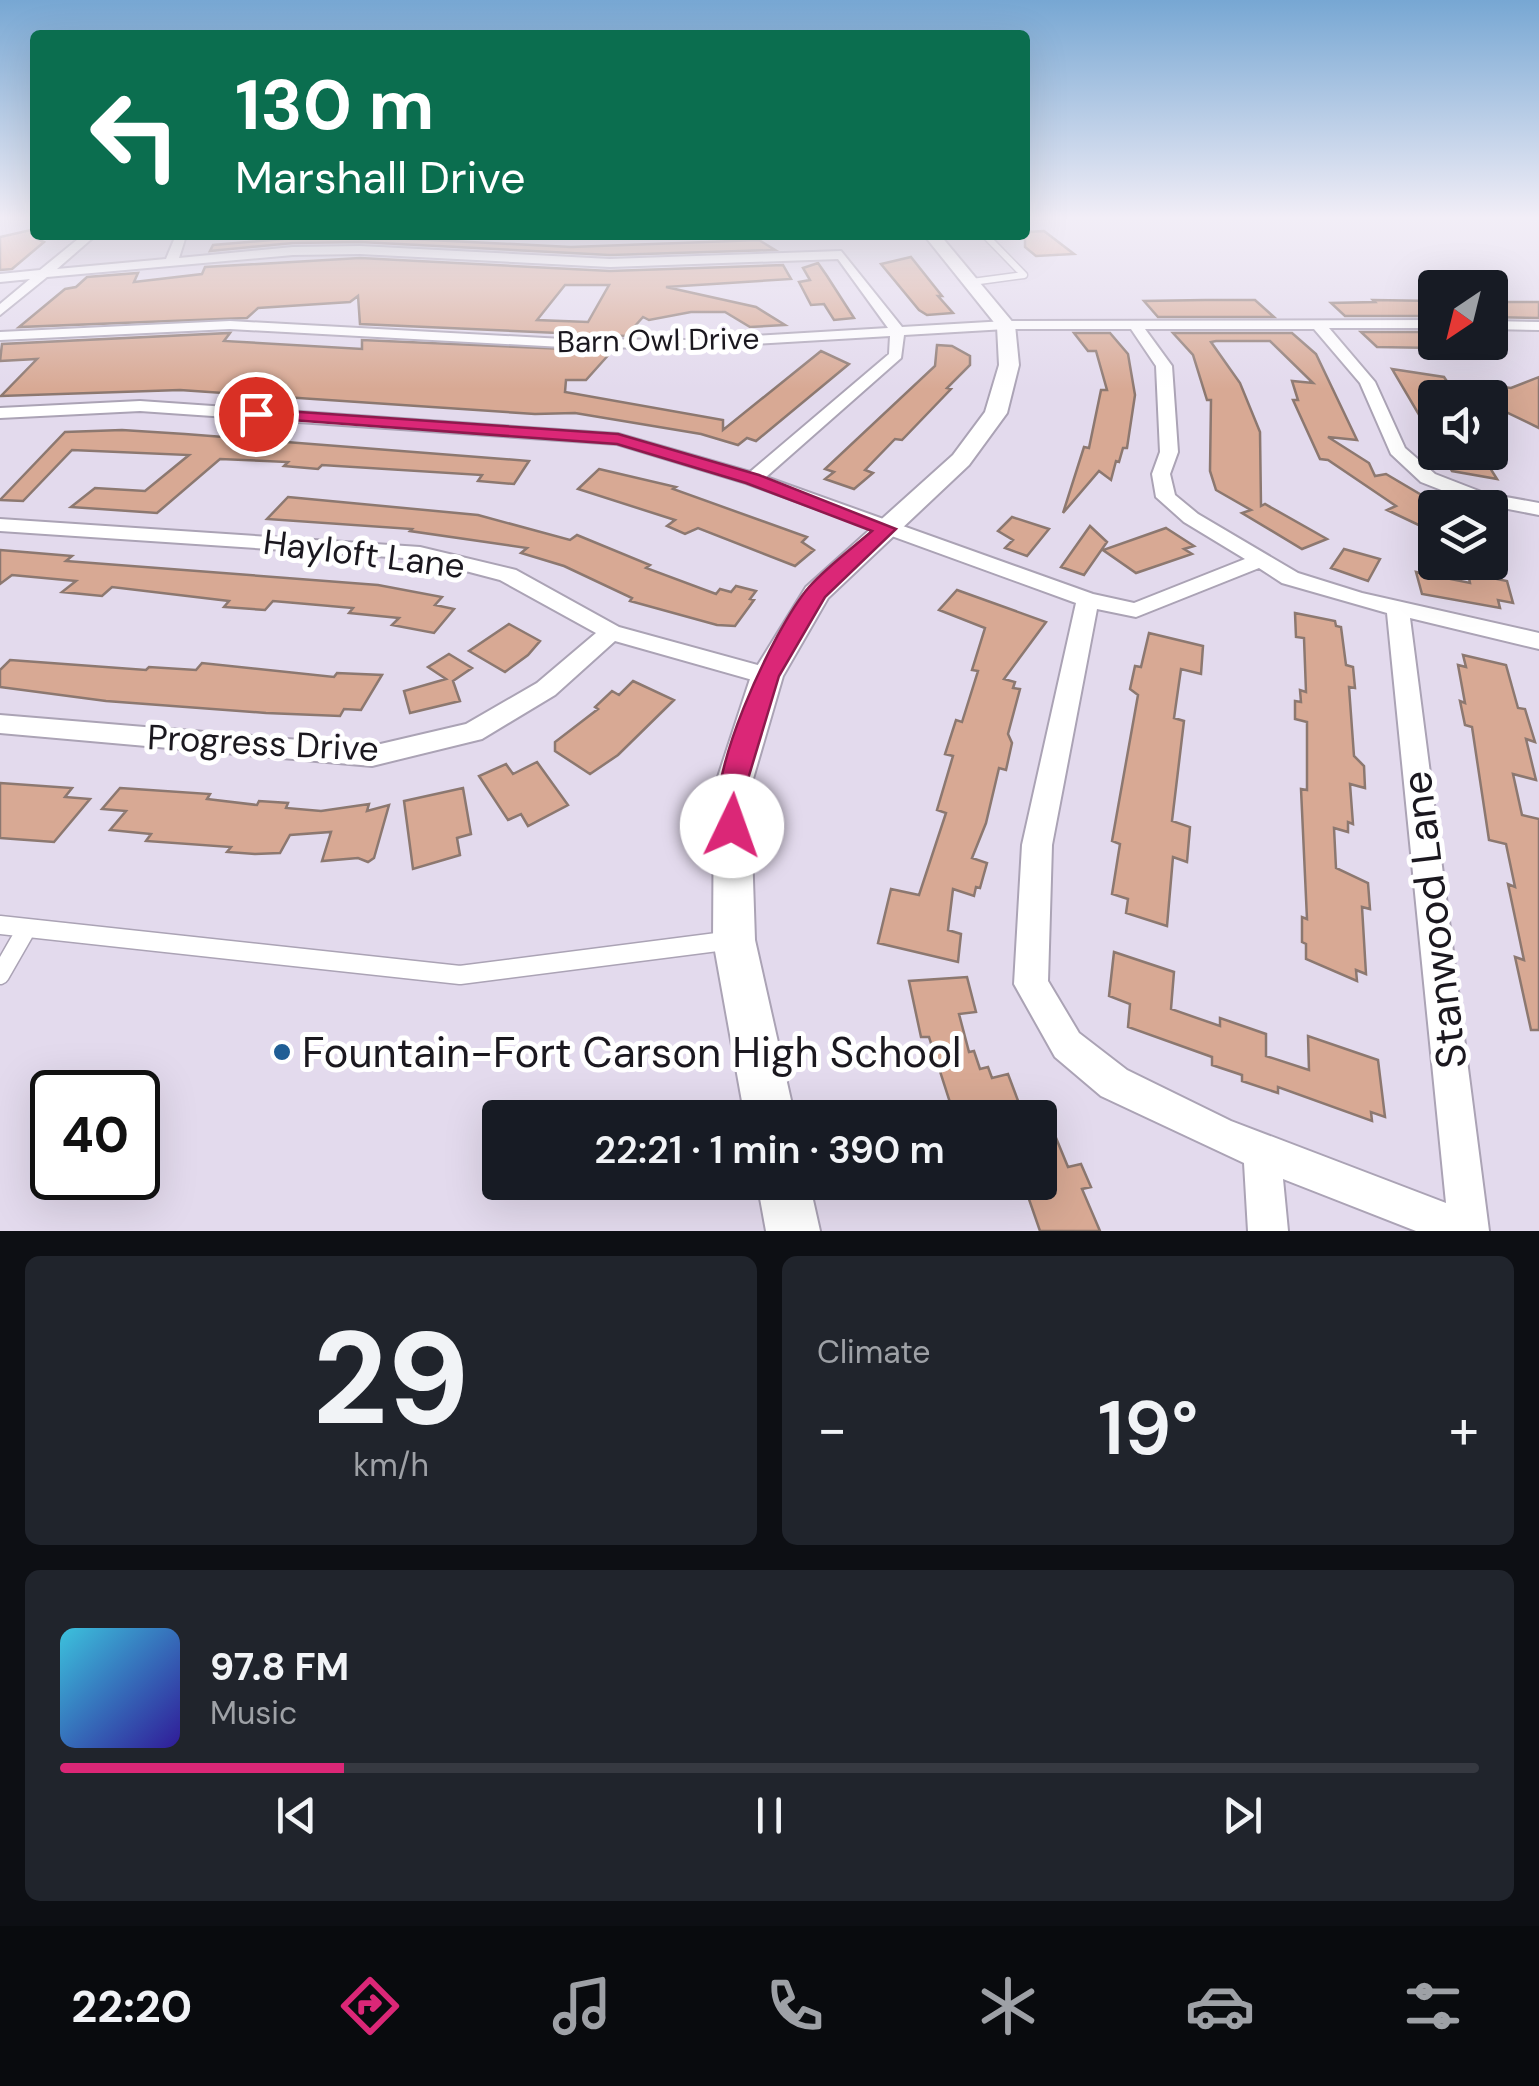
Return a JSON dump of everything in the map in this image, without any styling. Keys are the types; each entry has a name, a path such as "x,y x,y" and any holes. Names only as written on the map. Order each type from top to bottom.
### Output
{"street":[{"path":"0,278 57,274"},
{"path":"753,479 896,355 897,330 856,274"},
{"path":"766,1100 734,940 732,789 767,676 816,593 961,460 996,413 1010,365 1006,324 966,274"},
{"path":"0,311 39,276"},
{"path":"1317,323 1367,382 1396,450 1428,478 1479,498 1539,509"},
{"name":"Barn Owl Drive","path":"0,336 230,325 563,344 1006,324 1418,324"},
{"path":"1508,325 1539,326"},
{"path":"1136,326 1164,366 1169,452 1161,474 1166,497 1191,518 1290,578 1398,609 1539,641"},
{"path":"0,412 140,406 618,439 753,479 1088,600 1136,610 1262,560"},
{"name":"Hayloft Lane","path":"0,525 420,554 508,575 611,632 767,676"},
{"path":"1088,600 1037,845 1031,984 1067,1046 1114,1083 1262,1151 1468,1231"},
{"name":"Stanwood Lane","path":"1398,609 1468,1231"},
{"name":"Progress Drive","path":"0,724 372,756 473,732 546,688 611,632"},
{"path":"1262,1151 1268,1231"},
{"path":"787,1200 793,1231"}],"lane":[{"path":"972,282 1023,274"},
{"path":"0,925 460,974 734,940"},
{"path":"0,975 27,928"}],"building":[{"path":"137,274 134,282 198,274 788,274 791,279 666,287 756,307 785,325 750,327 725,312 691,312 649,320 643,317 626,336 360,324 358,296 350,302 258,308 247,318 19,327 65,289 76,287 87,277","holes":["565,285 609,285 588,322 537,320"]},
{"path":"807,274 825,274 854,318 834,320 824,304 811,305 799,282 810,280"},
{"path":"890,274 925,274 953,313 927,315"},
{"path":"1255,300 1274,317 1158,317 1144,301"},
{"path":"1418,301 1418,316 1345,316 1331,303"},
{"path":"1508,302 1539,302 1539,318 1508,317"},
{"path":"1361,332 1418,332 1418,348 1377,347"},
{"path":"230,333 224,341 362,349 362,340 612,351 586,380 566,380 565,392 723,420 723,430 821,351 849,364 756,441 747,438 738,445 701,434 575,413 535,414 180,390 1,396 37,359 0,361 2,344"},
{"path":"1074,333 1110,333 1128,354 1135,395 1127,448 1123,448 1119,462 1116,461 1111,480 1099,471 1063,513 1084,447 1089,448 1101,390 1107,390 1096,351 1088,351"},
{"path":"1173,333 1292,333 1316,354 1357,440 1328,437 1369,463 1375,476 1386,474 1418,493 1418,525 1387,510 1396,506 1328,460 1320,459 1293,400 1298,400 1292,381 1313,383 1270,341 1216,341 1211,342 1240,383 1260,432 1261,506 1265,504 1327,539 1302,549 1242,513 1251,510 1216,490 1210,471 1211,400 1207,400 1193,355"},
{"path":"937,345 952,346 970,356 970,365 947,388 951,389 902,440 895,439 865,470 873,473 854,489 825,479 834,472 825,469 935,366"},
{"path":"1392,369 1446,380 1418,380 1418,413"},
{"path":"1539,377 1539,428 1508,413 1508,388"},
{"path":"122,430 529,461 514,484 478,481 482,475 322,465 318,469 284,466 288,462 220,459 157,513 71,507 95,488 145,491 189,455 72,450 23,501 0,500 65,432"},
{"path":"599,469 676,487 673,489 807,537 802,542 814,550 795,566 698,528 685,534 667,526 675,520 578,489"},
{"path":"1491,470 1497,479 1452,471"},
{"path":"288,497 478,515 570,540 577,535 650,565 646,568 716,594 720,589 731,592 736,586 756,591 735,626 717,625 630,601 632,598 564,566 521,553 527,548 412,529 267,519"},
{"path":"1012,517 1049,529 1027,556 1005,548 1013,540 998,531"},
{"path":"1090,526 1107,542 1084,575 1061,567"},
{"path":"1166,528 1194,546 1184,549 1192,554 1136,573 1103,550"},
{"path":"1344,549 1380,559 1368,581 1331,568"},
{"path":"0,550 72,556 66,561 378,585 442,597 435,605 454,609 434,633 392,625 399,618 349,613 353,608 273,601 265,610 224,607 229,601 112,587 102,596 62,592 76,581 12,575 0,584"},
{"path":"1418,580 1502,580 1507,581 1513,603 1498,600 1500,608 1422,594"},
{"path":"957,590 1046,622 1004,679 1015,682 1013,688 1020,689 1008,734 1012,743 1006,770 999,768 986,823 972,858 987,863 980,888 976,887 974,896 953,889 948,930 961,934 958,962 878,943 891,889 919,895 946,813 937,810 953,756 945,754 956,720 962,722 978,671 972,670 985,628 939,610"},
{"path":"1295,613 1335,621 1341,627 1346,665 1353,667 1355,688 1349,687 1354,756 1364,766 1365,788 1350,784 1353,824 1348,822 1348,832 1334,828 1336,868 1368,883 1370,909 1362,907 1366,974 1356,970 1357,981 1306,959 1306,944 1302,942 1302,917 1307,919 1301,789 1307,790 1307,722 1295,719 1295,701 1301,702 1300,690 1306,692 1304,638 1296,637"},
{"path":"509,624 540,641 505,672 469,651"},
{"path":"1149,633 1203,646 1201,674 1181,669 1174,718 1184,721 1172,821 1190,827 1187,862 1173,857 1167,926 1126,913 1128,899 1112,894 1120,844 1112,841 1138,695 1130,689 1135,666 1141,667"},
{"path":"449,654 472,668 453,681 460,701 410,713 404,691 446,679 428,667"},
{"path":"1463,655 1506,665 1518,708 1525,709 1535,742 1526,739 1536,780 1513,774 1522,815 1539,819 1539,1030 1531,1030 1515,957 1524,960 1508,884 1515,887 1506,844 1489,840 1472,727 1465,725 1460,701 1465,703 1458,665 1466,667"},
{"path":"10,660 146,670 196,670 202,663 334,677 337,673 382,675 361,710 344,709 340,716 106,701 0,687 0,670"},
{"path":"633,681 674,700 618,755 590,774 555,751 555,742 598,709 595,707 612,691 619,695"},
{"path":"537,762 568,805 528,826 521,814 508,820 479,776 506,764 513,774"},
{"path":"0,783 72,788 65,797 90,799 54,842 0,838"},
{"path":"120,788 210,794 207,799 257,805 259,801 288,803 286,808 321,811 369,804 367,811 389,805 374,858 368,862 358,858 322,861 331,832 290,835 280,853 255,854 227,852 231,847 146,841 151,834 110,830 126,811 102,809"},
{"path":"463,788 471,834 457,838 460,855 413,869 404,801"},
{"path":"1114,952 1174,972 1171,1009 1220,1026 1220,1018 1266,1034 1266,1056 1309,1070 1308,1036 1378,1060 1385,1117 1371,1112 1372,1121 1278,1087 1278,1093 1242,1081 1242,1075 1212,1065 1212,1057 1128,1027 1130,1004 1109,996"},
{"path":"967,977 976,1012 959,1014 969,1052 974,1051 980,1069 988,1067 992,1078 1008,1074 1018,1100 949,1100 929,1037 921,1037 909,981"},
{"path":"1057,1140 1068,1167 1081,1164 1091,1187 1082,1189 1100,1231 1040,1231 1029,1200 1057,1200"}],"place":[{"name":"Fountain-Fort Carson High School","path":"282,1052"}],"route":[{"path":"256,414 618,439 753,479 886,529 816,593 767,676 732,789 732,826"}]}
